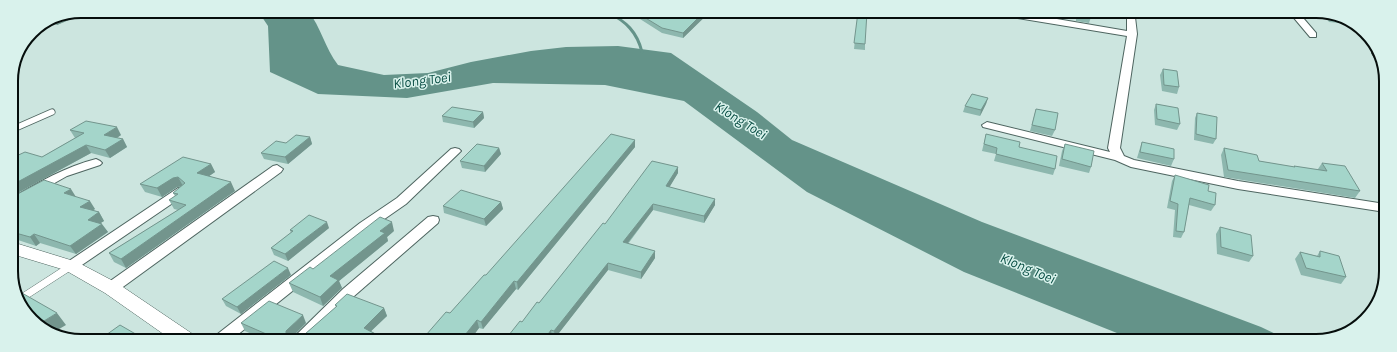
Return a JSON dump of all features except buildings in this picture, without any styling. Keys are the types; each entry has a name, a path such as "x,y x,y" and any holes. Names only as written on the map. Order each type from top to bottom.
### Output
{"street":[{"path":"1041,18 1132,34"},
{"path":"1119,158 1114,148 1132,34 1131,18"},
{"path":"1298,18 1313,35"},
{"path":"987,125 1119,158 1132,163 1238,185 1379,207"},
{"path":"228,334 365,226 388,213 406,198 455,151"},
{"path":"18,200 70,170 96,163"},
{"path":"111,288 277,169"},
{"path":"71,266 182,191"},
{"path":"305,334 348,293 433,220"},
{"path":"18,250 71,266 111,288 178,334"}],"lane":[{"path":"18,127 52,112"},
{"path":"24,297 71,266"}],"water":[{"name":"Klong Toei","path":"263,18 313,18 338,65 384,75 428,73 471,62 531,51 566,47 618,46 671,53 757,112 792,140 982,222 1261,327 1276,334 1119,334 964,272 807,192 684,101 605,85 493,83 407,98 318,94 270,72 268,26"}],"waterway":[{"path":"618,18 634,33 642,52"}]}
